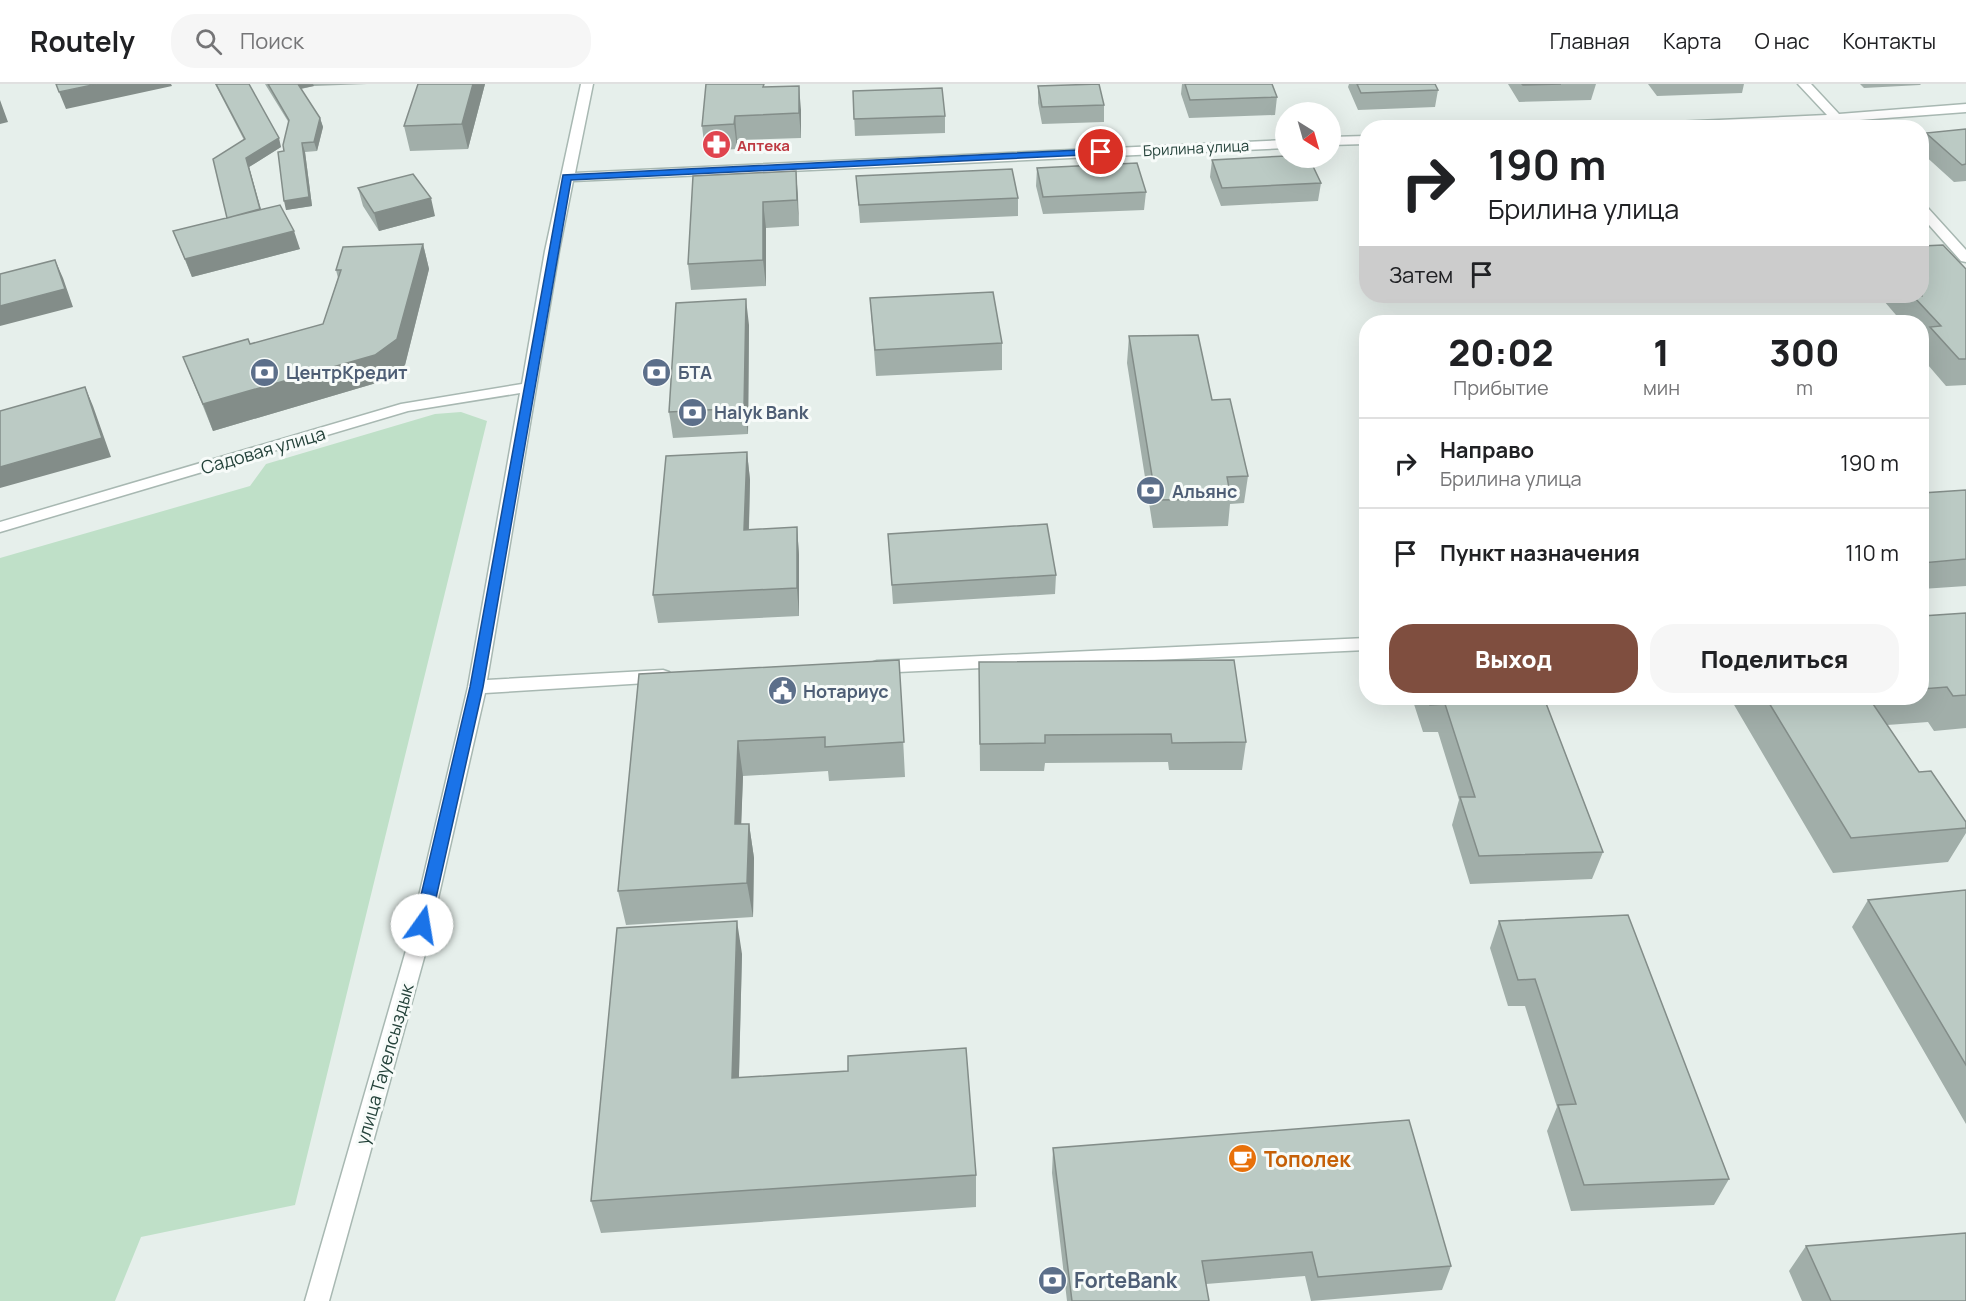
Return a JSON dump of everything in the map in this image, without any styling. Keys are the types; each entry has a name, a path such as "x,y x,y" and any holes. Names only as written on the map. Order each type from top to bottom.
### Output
{"street":[{"name":"улица Тауелсыздык","path":"317,1301 417,947 477,687 528,387 567,177 587,84"},
{"path":"1804,84 1838,120"},
{"path":"1866,120 1966,108"},
{"path":"1341,141 1359,140"},
{"name":"Брилина улица","path":"567,177 1275,145"},
{"path":"1929,218 1966,258"},
{"name":"Садовая улица","path":"0,527 406,407 528,387"},
{"path":"859,668 1359,644"},
{"path":"477,687 684,675"}],"green space":[{"path":"461,412 487,421 295,1205 141,1237 115,1301 0,1301 0,558 250,486 266,464 435,414"}],"building":[{"path":"56,84 97,84 59,92"},
{"path":"216,84 249,84 279,138 246,158 260,209 227,218 213,159 245,139"},
{"path":"268,84 298,84 320,118 314,142 302,143 309,197 284,201 278,152 284,151 283,145 289,120"},
{"path":"418,84 473,84 462,124 404,126"},
{"path":"706,84 799,86 799,113 735,116 734,124 702,126"},
{"path":"1099,84 1104,105 1042,107 1038,86"},
{"path":"1185,84 1272,84 1277,97 1190,100"},
{"path":"1357,84 1435,84 1438,90 1361,93"},
{"path":"942,88 945,116 854,119 853,91"},
{"path":"1966,129 1966,164 1962,165 1929,136 1929,133"},
{"path":"1275,157 1275,168 1314,168 1321,183 1222,188 1212,160"},
{"path":"1137,163 1146,192 1043,197 1037,168"},
{"path":"1012,169 1018,198 859,205 856,176"},
{"path":"796,171 797,200 763,202 763,260 688,264 693,176"},
{"path":"413,174 431,198 374,213 358,188"},
{"path":"280,205 294,231 185,259 173,231"},
{"path":"423,244 397,339 375,355 203,404 183,357 248,339 250,344 323,324 341,270 336,270 343,247"},
{"path":"1943,245 1966,269 1966,359 1959,359 1930,327 1941,326 1920,303 1929,303 1929,246"},
{"path":"55,260 65,289 0,306 0,274"},
{"path":"993,292 1002,343 875,350 870,298"},
{"path":"746,299 744,408 669,412 676,303"},
{"path":"1198,335 1212,400 1230,399 1248,476 1227,477 1231,499 1156,500 1129,336"},
{"path":"85,387 102,438 0,467 0,411"},
{"path":"747,452 744,530 797,527 797,588 653,595 666,456"},
{"path":"1966,490 1966,559 1929,562 1929,493"},
{"path":"1047,524 1056,575 892,585 888,534"},
{"path":"1966,613 1966,695 1953,696 1947,687 1929,688 1929,616"},
{"path":"899,660 904,742 825,747 825,737 738,741 735,824 749,824 747,883 618,891 639,674"},
{"path":"1234,660 1246,742 1172,743 1171,734 1045,735 1045,743 980,744 979,662"},
{"path":"1445,705 1547,705 1603,852 1479,856 1460,797 1475,797"},
{"path":"1770,705 1874,705 1919,772 1931,771 1966,822 1966,828 1851,838"},
{"path":"1966,890 1966,1065 1868,900"},
{"path":"1628,915 1729,1179 1584,1185 1558,1105 1576,1104 1535,979 1518,980 1499,921"},
{"path":"737,921 732,1078 848,1071 848,1056 966,1048 976,1175 591,1201 617,928"},
{"path":"1409,1120 1451,1266 1318,1277 1312,1252 1202,1261 1209,1301 1072,1301 1053,1148"},
{"path":"1966,1233 1966,1301 1831,1301 1806,1246"}],"place":[{"name":"Аптека","path":"716,145"},
{"name":"ЦентрКредит","path":"265,372"},
{"name":"БТА","path":"657,372"},
{"name":"Halyk Bank","path":"693,412"},
{"name":"Альянс","path":"1151,491"},
{"name":"Нотариус","path":"782,691"},
{"name":"Тополек","path":"1243,1159"},
{"name":"ForteBank","path":"1053,1280"}],"route":[{"path":"422,925 477,687 552,251 567,177 1101,152"}]}
